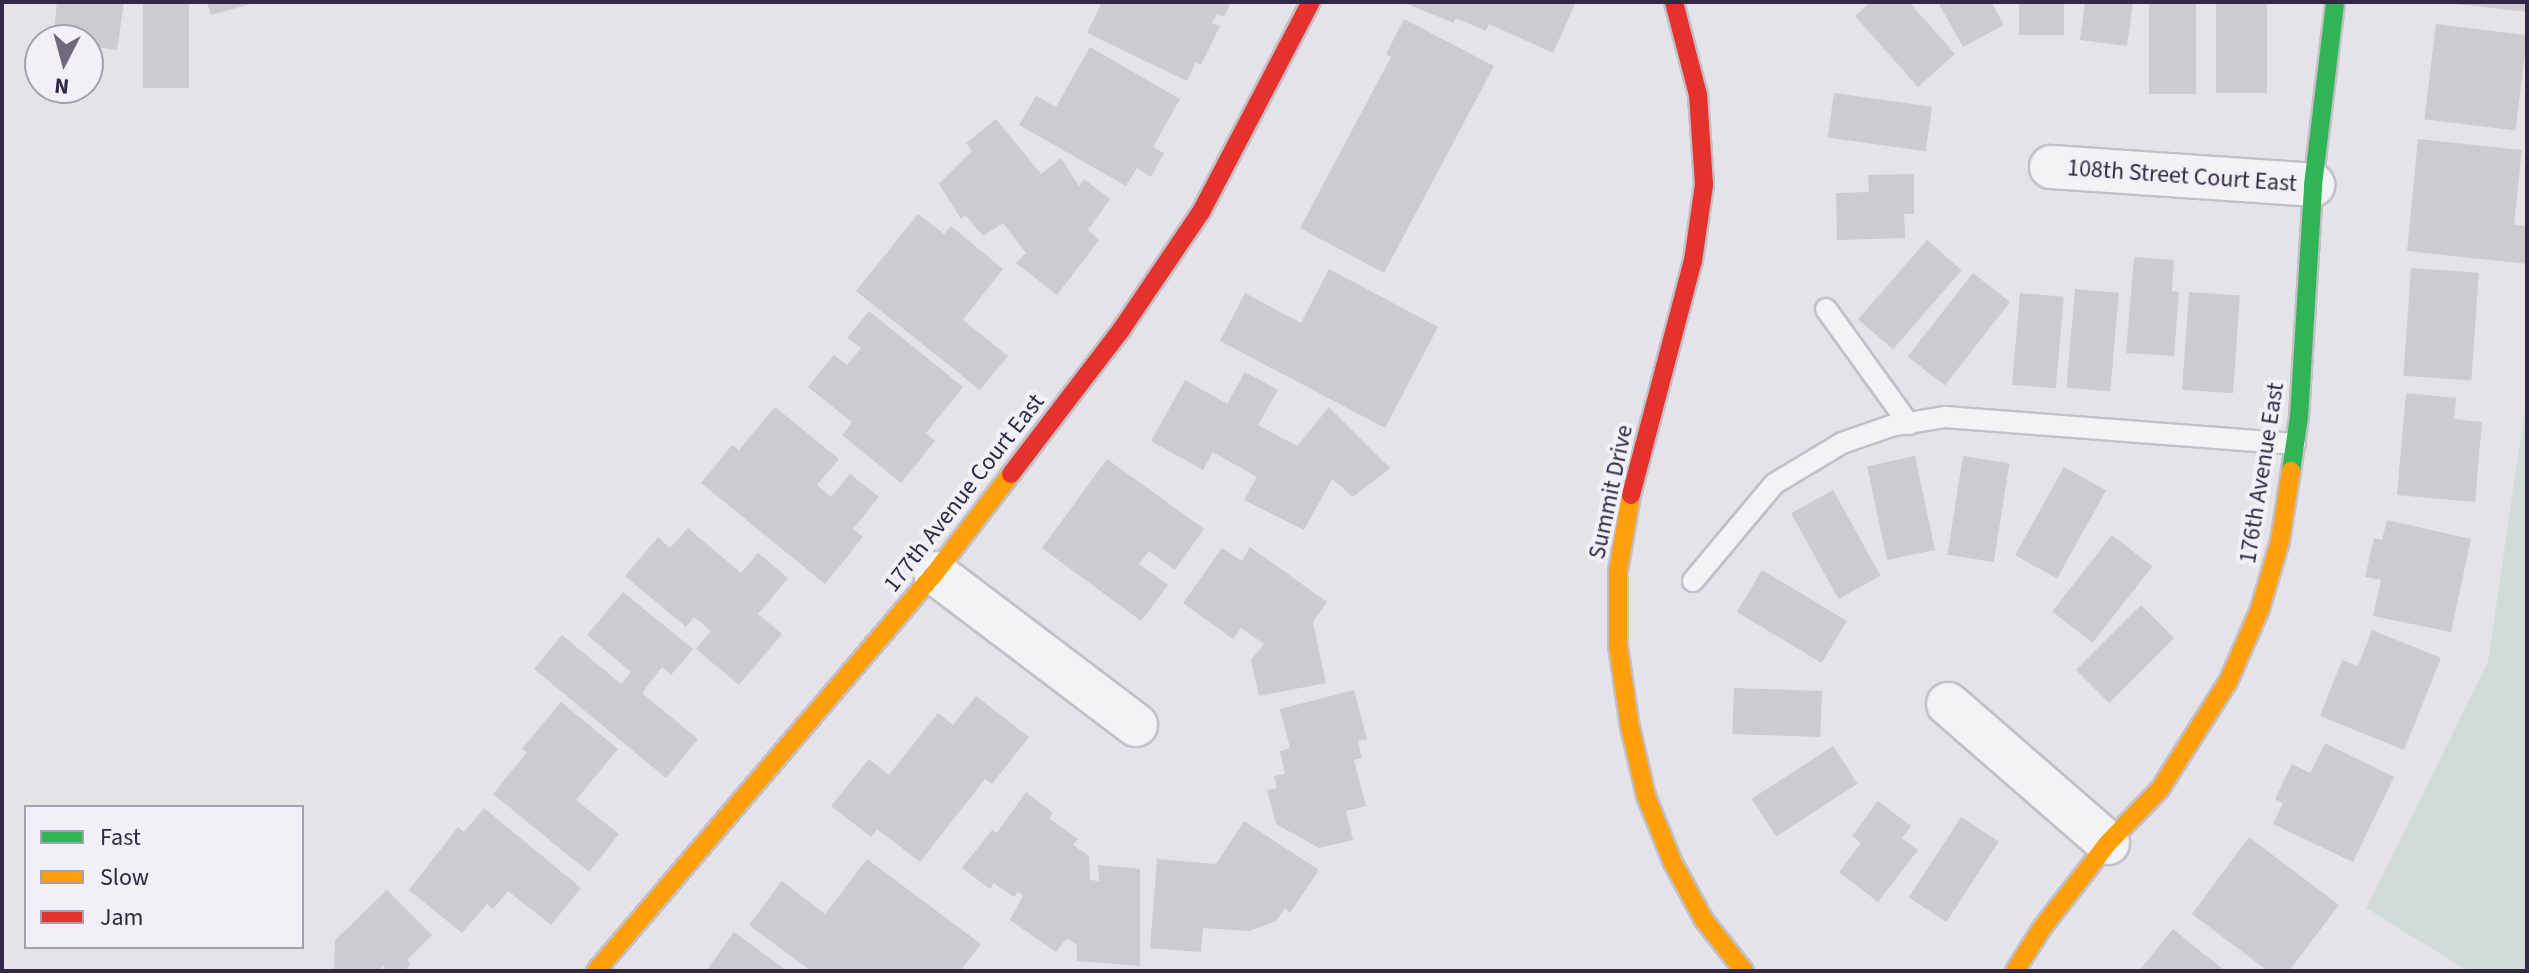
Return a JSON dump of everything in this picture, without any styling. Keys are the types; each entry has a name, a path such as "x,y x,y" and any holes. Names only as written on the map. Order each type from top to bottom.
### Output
{"street":[{"name":"177th Avenue Court East","path":"596,971 935,573 1121,330 1201,212 1311,2"},
{"name":"Summit Drive","path":"1674,2 1698,95 1704,185 1693,261 1626,513 1618,571 1618,646 1630,727 1646,796 1673,863 1704,920 1744,971"},
{"name":"176th Avenue East","path":"2015,971 2042,928 2108,843 2160,789 2228,682 2260,609 2280,541 2295,444 2313,185 2335,2"},
{"name":"108th Street Court East","path":"2051,167 2313,185"},
{"path":"935,573 1136,725"},
{"path":"1948,704 2108,843"}],"lane":[{"path":"1826,309 1909,424"},
{"path":"1693,581 1774,484 1842,443 1909,424 1945,417 2295,444"}],"shaded area":[{"path":"2527,394 2527,971 2468,971 2366,908 2488,662"}],"building":[{"path":"57,2 124,2 117,50 104,48 104,24 55,24"},
{"path":"143,2 189,2 189,88 143,88"},
{"path":"207,2 254,2 254,3 211,15"},
{"path":"1102,2 1231,2 1224,17 1217,14 1212,23 1220,26 1201,65 1196,62 1187,81 1087,33"},
{"path":"1402,2 1576,2 1553,53 1489,24 1486,31 1456,18 1454,23"},
{"path":"1871,2 1909,2 1955,54 1918,87 1855,16"},
{"path":"1938,2 1991,2 2004,25 1963,47"},
{"path":"2019,2 2064,2 2064,35 2019,35"},
{"path":"2085,2 2133,2 2127,46 2080,40"},
{"path":"2149,2 2196,2 2196,94 2149,94"},
{"path":"2216,2 2267,2 2267,93 2216,93"},
{"path":"2527,2 2527,12 2456,4"},
{"path":"1404,19 1494,66 1384,273 1300,228 1391,57 1386,54"},
{"path":"2436,24 2527,35 2516,130 2424,119"},
{"path":"1090,47 1180,99 1153,147 1164,153 1151,177 1137,168 1126,186 1019,125 1036,96 1056,107"},
{"path":"1834,93 1932,107 1926,151 1828,138"},
{"path":"996,119 1041,174 1061,158 1079,186 1084,179 1110,199 1088,230 1099,240 1057,295 1016,263 1026,253 1003,223 983,236 965,215 961,219 939,184 972,151 966,143"},
{"path":"2418,139 2522,150 2514,225 2527,226 2527,264 2407,251"},
{"path":"1914,174 1914,214 1904,214 1905,238 1837,240 1836,193 1869,192 1868,175"},
{"path":"918,214 944,234 951,226 1003,269 963,320 1008,356 980,390 856,291"},
{"path":"1927,240 1962,270 1893,349 1858,319"},
{"path":"2134,257 2174,260 2172,291 2179,292 2174,356 2126,353"},
{"path":"2411,268 2479,273 2471,380 2403,376"},
{"path":"1329,269 1438,327 1385,428 1220,341 1245,293 1301,323"},
{"path":"1973,273 2010,302 1945,385 1908,357"},
{"path":"2075,289 2119,293 2110,391 2066,388"},
{"path":"2189,292 2240,296 2233,393 2182,390"},
{"path":"2020,293 2064,297 2056,388 2012,385"},
{"path":"869,311 963,387 926,433 935,441 901,483 842,435 852,422 808,387 834,355 847,365 861,348 847,338"},
{"path":"1245,372 1278,390 1258,425 1297,446 1329,407 1390,468 1353,497 1332,479 1304,530 1244,500 1257,477 1213,452 1203,470 1151,441 1185,380 1227,404"},
{"path":"2406,393 2456,398 2454,419 2482,422 2475,502 2397,495"},
{"path":"775,407 839,459 817,485 831,497 850,474 879,497 853,529 863,537 825,584 701,483 732,445 739,450"},
{"path":"1915,456 1935,550 1887,560 1867,466"},
{"path":"1963,456 2009,463 1994,562 1947,555"},
{"path":"1107,459 1204,529 1175,570 1149,551 1139,564 1168,585 1141,621 1042,548"},
{"path":"2064,467 2106,490 2057,579 2015,555"},
{"path":"1833,490 1881,576 1839,599 1791,513"},
{"path":"2387,520 2471,539 2451,632 2373,616 2381,580 2365,577 2374,538 2382,540"},
{"path":"688,528 741,573 758,553 788,578 758,614 782,634 739,685 696,649 711,631 694,617 686,627 625,576 658,537 670,548"},
{"path":"2112,535 2152,566 2092,643 2052,611"},
{"path":"1250,547 1327,602 1313,622 1326,683 1259,696 1251,660 1264,644 1241,628 1233,639 1183,603 1222,548 1242,561"},
{"path":"1762,570 1847,621 1822,663 1737,612"},
{"path":"623,592 693,649 671,675 662,667 642,693 698,739 666,778 534,669 562,635 621,684 631,672 587,635"},
{"path":"2141,605 2174,638 2109,703 2076,670"},
{"path":"2372,630 2441,658 2404,750 2320,716 2342,660 2358,666"},
{"path":"1734,688 1822,691 1820,737 1732,734"},
{"path":"1354,690 1367,739 1358,741 1362,758 1354,760 1366,806 1346,811 1353,840 1319,848 1276,824 1267,790 1277,788 1274,776 1285,774 1280,751 1290,748 1280,709"},
{"path":"976,696 1029,737 992,784 985,779 920,862 877,829 871,837 831,806 869,759 889,775 938,713 953,725"},
{"path":"561,702 618,749 576,800 619,834 589,872 493,794 527,752 522,749"},
{"path":"2325,743 2394,777 2353,862 2273,824 2283,803 2275,799 2292,764 2310,773"},
{"path":"1833,746 1858,784 1776,837 1752,799"},
{"path":"1026,792 1053,813 1049,818 1078,839 1073,845 1089,856 1090,880 1099,881 1098,865 1140,869 1140,966 1077,961 1077,945 1067,938 1056,952 1010,920 1023,896 1018,892 1014,897 994,883 990,889 962,868 992,830 997,833"},
{"path":"1878,801 1911,826 1902,838 1918,850 1878,902 1839,872 1861,843 1852,836"},
{"path":"484,808 581,888 551,925 508,891 493,909 487,904 462,933 409,890 458,827 464,832"},
{"path":"1961,817 1999,842 1946,922 1909,898"},
{"path":"1244,821 1319,870 1290,913 1285,908 1276,921 1249,931 1203,928 1201,952 1150,948 1157,859 1216,864"},
{"path":"2249,837 2339,905 2289,971 2268,971 2192,914"},
{"path":"867,859 981,944 960,971 811,971 749,925 782,881 825,914"},
{"path":"387,890 432,935 407,960 410,965 404,971 387,971 382,965 381,971 334,971 335,940"},
{"path":"2173,929 2225,971 2139,971"},
{"path":"734,932 787,971 706,971"}],"traffic: fast":[{"path":"2291,471 2299,417 2313,185 2335,2"}],"traffic: slow":[{"path":"2015,971 2042,928 2108,843 2160,789 2228,682 2260,609 2280,541 2291,471"},
{"path":"596,971 935,573 1011,474"},
{"path":"1631,495 1618,571 1618,646 1630,727 1646,796 1673,863 1704,920 1744,971"}],"traffic: jam":[{"path":"1011,474 1121,330 1201,212 1311,2"},
{"path":"1631,495 1693,261 1704,185 1698,95 1674,2"}]}
